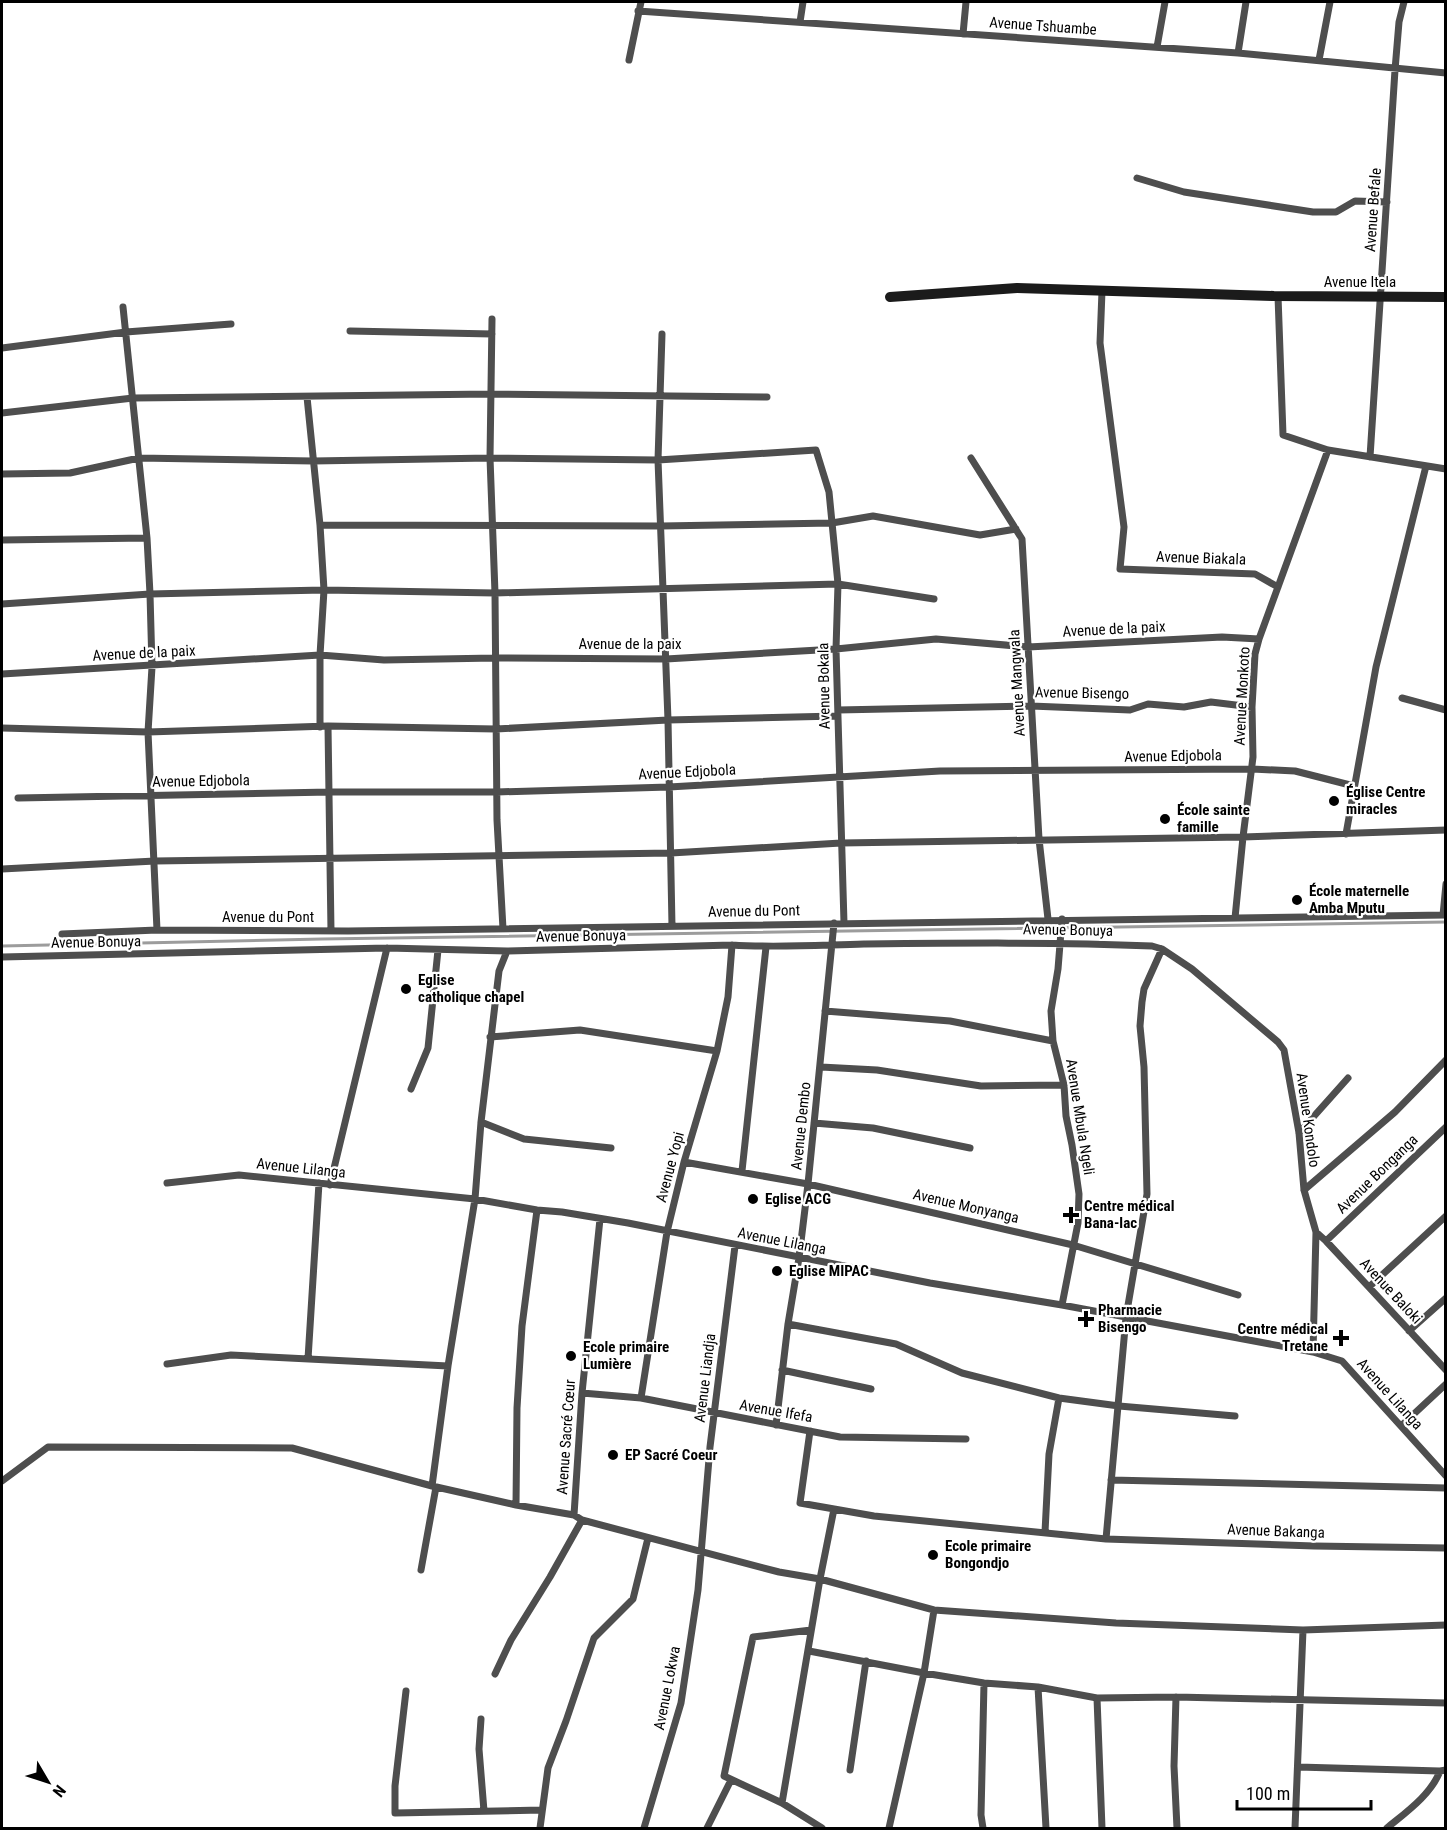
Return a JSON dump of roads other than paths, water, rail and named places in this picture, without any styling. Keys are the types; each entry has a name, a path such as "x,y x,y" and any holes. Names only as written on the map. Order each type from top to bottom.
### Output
{"street":[{"path":"629,60 641,2"},
{"path":"800,22 803,2"},
{"path":"963,34 966,2"},
{"path":"1157,47 1165,2"},
{"path":"1238,53 1246,2"},
{"path":"1319,60 1330,2"},
{"name":"Avenue Befale","path":"1370,457 1395,70 1399,22 1404,2"},
{"name":"Avenue Tshuambe","path":"638,11 1238,53 1446,74"},
{"path":"1137,178 1184,192 1313,212 1336,212 1355,201 1387,202"},
{"name":"Avenue Itela","path":"890,297 1017,288 1276,296 1446,297"},
{"name":"Avenue Biakala","path":"1102,291 1100,343 1124,527 1120,569 1255,574 1278,587"},
{"path":"1276,296 1282,435 1328,450 1446,469"},
{"path":"123,307 147,538 152,667 148,732 157,930"},
{"path":"492,319 490,458 495,593 497,792 503,929"},
{"path":"2,348 126,332 231,324"},
{"path":"350,331 492,334"},
{"path":"662,334 658,460 668,720 672,926"},
{"path":"2,413 133,398 491,394 767,397"},
{"path":"307,397 324,590 320,655 330,792 331,931"},
{"name":"Avenue Bokala","path":"658,460 816,450 829,492 838,584 836,649 844,923"},
{"name":"Avenue Monkoto","path":"1235,918 1252,769 1255,654 1258,639 1328,450"},
{"path":"2,474 70,473 139,458 313,461 490,458 658,460"},
{"name":"Avenue Mangwala","path":"971,458 1022,538 1039,839 1048,919"},
{"path":"1346,834 1376,667 1425,466"},
{"path":"320,525 661,526 832,523 873,516 980,535 1016,529"},
{"path":"2,540 147,538"},
{"path":"2,604 150,594 324,590 495,593 838,584 934,599"},
{"name":"Avenue de la paix","path":"2,674 152,667 320,655 384,660 666,659 836,649 936,639 1028,647 1222,637 1258,639"},
{"path":"1402,698 1446,710"},
{"name":"Avenue Bisengo","path":"2,728 148,732 324,726 496,729 1031,706 1130,710 1148,704 1184,707 1211,702 1252,707"},
{"name":"Avenue Edjobola","path":"18,798 330,792 497,792 669,787 940,771 1252,769 1294,771 1354,786"},
{"path":"2,869 155,861 671,853 841,843 1243,837 1446,830"},
{"path":"1444,915 1446,884"},
{"name":"Avenue du Pont","path":"62,933 157,930 331,931 834,925 1048,919 1061,922 1444,915"},
{"name":"Avenue Mbula Ngeli","path":"1061,922 1058,969 1051,1011 1053,1041 1064,1085 1066,1116 1079,1194 1078,1223 1062,1305"},
{"name":"Avenue Dembo","path":"776,1425 788,1324 800,1258 834,925"},
{"name":"Avenue Bonuya","path":"2,957 387,948 507,951 732,945 766,947 1060,942 1152,946 1162,949"},
{"name":"Avenue Yopi","path":"641,1398 667,1232 684,1162 717,1051 728,997 732,945"},
{"path":"742,1171 766,947"},
{"path":"330,1185 387,948"},
{"path":"1106,1539 1126,1317 1147,1194 1144,1067 1140,1026 1144,989 1162,949"},
{"name":"Avenue Kondolo","path":"1162,949 1192,969 1278,1042 1284,1050 1299,1133 1304,1190 1316,1232 1312,1352"},
{"path":"411,1089 428,1048 438,950"},
{"path":"421,1570 434,1487 448,1366 475,1199 481,1122 499,971 507,951"},
{"path":"825,1011 950,1021 1053,1041"},
{"path":"490,1037 580,1030 717,1051"},
{"path":"1304,1190 1395,1112 1446,1060"},
{"path":"821,1067 877,1070 981,1086 1064,1085"},
{"path":"1299,1133 1348,1078"},
{"path":"481,1122 524,1138 611,1148"},
{"path":"814,1123 873,1128 970,1148"},
{"name":"Avenue Bonganga","path":"1326,1240 1446,1127"},
{"name":"Avenue Monyanga","path":"684,1162 808,1184 1073,1245 1238,1295"},
{"name":"Avenue Lilanga","path":"167,1183 239,1175 475,1199 562,1212 930,1283 1062,1305 1312,1352 1342,1361 1446,1476"},
{"path":"308,1359 319,1183"},
{"path":"516,1505 517,1408 522,1326 537,1210"},
{"path":"1369,1287 1446,1216"},
{"name":"Avenue Sacré Cœur","path":"574,1515 582,1393 600,1219"},
{"name":"Avenue Baloki","path":"1316,1232 1446,1370"},
{"name":"Avenue Liandja","path":"702,1551 714,1413 735,1246"},
{"path":"1409,1331 1446,1298"},
{"path":"788,1324 896,1344 962,1373 1059,1398 1119,1406 1235,1416"},
{"path":"166,1364 231,1355 448,1366"},
{"path":"782,1370 871,1389"},
{"path":"1401,1426 1446,1384"},
{"name":"Avenue Ifefa","path":"582,1393 641,1398 840,1437 966,1439"},
{"path":"1045,1532 1049,1455 1059,1398"},
{"name":"Avenue Bakanga","path":"810,1431 800,1503 874,1516 1106,1539 1446,1548"},
{"path":"2,1481 48,1447 292,1448 434,1487 574,1515 582,1520 648,1538 779,1572 820,1579 934,1611 1116,1623 1303,1630 1446,1625"},
{"path":"1111,1480 1446,1488"},
{"path":"782,1803 834,1509"},
{"path":"495,1674 511,1640 582,1520"},
{"path":"540,1828 548,1768 594,1638 633,1599 648,1538"},
{"name":"Avenue Lokwa","path":"644,1828 681,1702 702,1551"},
{"path":"889,1828 924,1673 934,1611"},
{"path":"811,1630 753,1637 724,1776 782,1803 822,1828"},
{"path":"1294,1828 1303,1630"},
{"path":"808,1651 984,1683 1038,1687 1097,1698 1176,1697 1446,1703"},
{"path":"850,1770 866,1661"},
{"path":"983,1828 981,1815 984,1683"},
{"path":"1038,1687 1046,1828"},
{"path":"406,1691 395,1786 396,1813 542,1810"},
{"path":"1176,1697 1174,1766 1177,1828"},
{"path":"1097,1698 1102,1828"},
{"path":"481,1719 479,1749 484,1811"},
{"path":"1298,1767 1443,1770"},
{"path":"1387,1828 1420,1798 1443,1770"},
{"path":"707,1828 731,1780"}],"waterway":[{"path":"2,946 1446,922"}],"place":[{"name":"Église Centre miracles","path":"1334,801"},
{"name":"École sainte famille","path":"1165,819"},
{"name":"École maternelle Amba Mputu","path":"1297,900"},
{"name":"Eglise catholique chapel","path":"406,989"},
{"name":"Eglise ACG","path":"753,1199"},
{"name":"Centre médical Bana-lac","path":"1071,1215"},
{"name":"Eglise MIPAC","path":"777,1271"},
{"name":"Pharmacie Bisengo","path":"1086,1319"},
{"name":"Centre médical Tretane","path":"1341,1338"},
{"name":"Ecole primaire Lumière","path":"571,1356"},
{"name":"EP Sacré Coeur","path":"613,1455"},
{"name":"Ecole primaire Bongondjo","path":"933,1555"}]}
